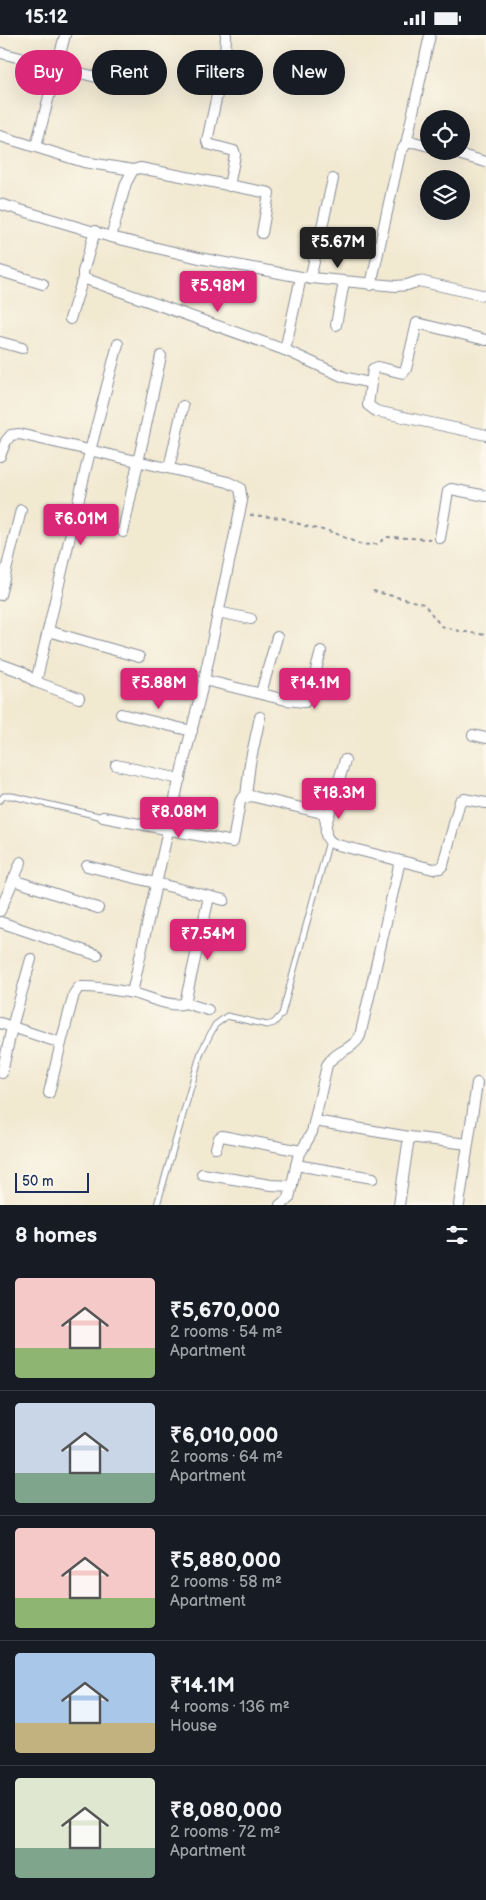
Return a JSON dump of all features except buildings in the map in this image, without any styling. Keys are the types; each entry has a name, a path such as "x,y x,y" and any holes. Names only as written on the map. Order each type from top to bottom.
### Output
{"street":[{"path":"62,50 66,35"},
{"path":"226,35 225,58 208,144 234,151 235,155 229,186"},
{"path":"371,285 400,153 406,144 430,35"},
{"path":"1,53 15,57"},
{"path":"36,146 50,95"},
{"path":"0,136 84,162 133,170 140,168 269,193 262,233"},
{"path":"406,144 414,142 420,144"},
{"path":"470,157 486,161"},
{"path":"111,237 126,183 133,170"},
{"path":"285,350 333,179"},
{"path":"0,204 111,237 306,278 344,283 396,286 408,285 419,281 486,296"},
{"path":"70,319 95,231"},
{"path":"0,271 43,284"},
{"path":"83,278 285,350 344,377 370,383"},
{"path":"336,325 344,283"},
{"path":"486,341 417,323 404,373 378,367 373,369 368,405 376,411 486,435"},
{"path":"0,342 22,348"},
{"path":"36,682 90,451 118,344"},
{"path":"123,532 161,357"},
{"path":"169,468 183,406"},
{"path":"0,456 6,441 11,435 19,434 228,482 240,488 242,501 204,680 132,993"},
{"path":"440,538 448,491 451,489 486,496"},
{"path":"0,595 22,510"},
{"path":"218,612 251,619"},
{"path":"48,631 139,657"},
{"path":"261,693 277,637"},
{"path":"204,680 302,703 307,701 321,651"},
{"path":"0,664 22,672 36,682 79,698"},
{"path":"121,714 192,731"},
{"path":"104,817 168,831 233,842 240,802 246,796 250,763 260,717"},
{"path":"473,735 486,737"},
{"path":"345,760 327,821 326,836 329,841 400,861 433,869 440,868 443,865 458,804 464,799 486,803"},
{"path":"116,765 180,779"},
{"path":"246,796 318,811 322,813 327,821"},
{"path":"280,1205 289,1198 296,1165 301,1151 310,1138 327,1065 331,1057 354,1044 360,1036 400,861"},
{"path":"0,911 21,862"},
{"path":"87,865 224,900"},
{"path":"13,880 98,908"},
{"path":"185,1003 209,897"},
{"path":"0,922 97,955"},
{"path":"2,1073 12,1027 31,959"},
{"path":"49,1093 74,994 79,987 132,993 176,1005 185,1003 208,1010"},
{"path":"0,1023 61,1043"},
{"path":"459,1205 477,1083"},
{"path":"315,1121 409,1137 468,1144"},
{"path":"216,1148 219,1138 222,1136 301,1151"},
{"path":"400,1205 409,1137"},
{"path":"296,1165 373,1178"},
{"path":"202,1174 271,1185 292,1186"}],"lane":[{"path":"0,800 4,796 12,796 104,817"},
{"path":"157,1205 201,1052 215,1025 227,1016 267,1025 274,1023 282,1014 329,841"}],"path":[{"path":"239,513 282,518 305,526 332,532 362,545 377,544 387,537 421,540 440,538"},
{"path":"373,591 424,603 441,626 486,635"}]}
